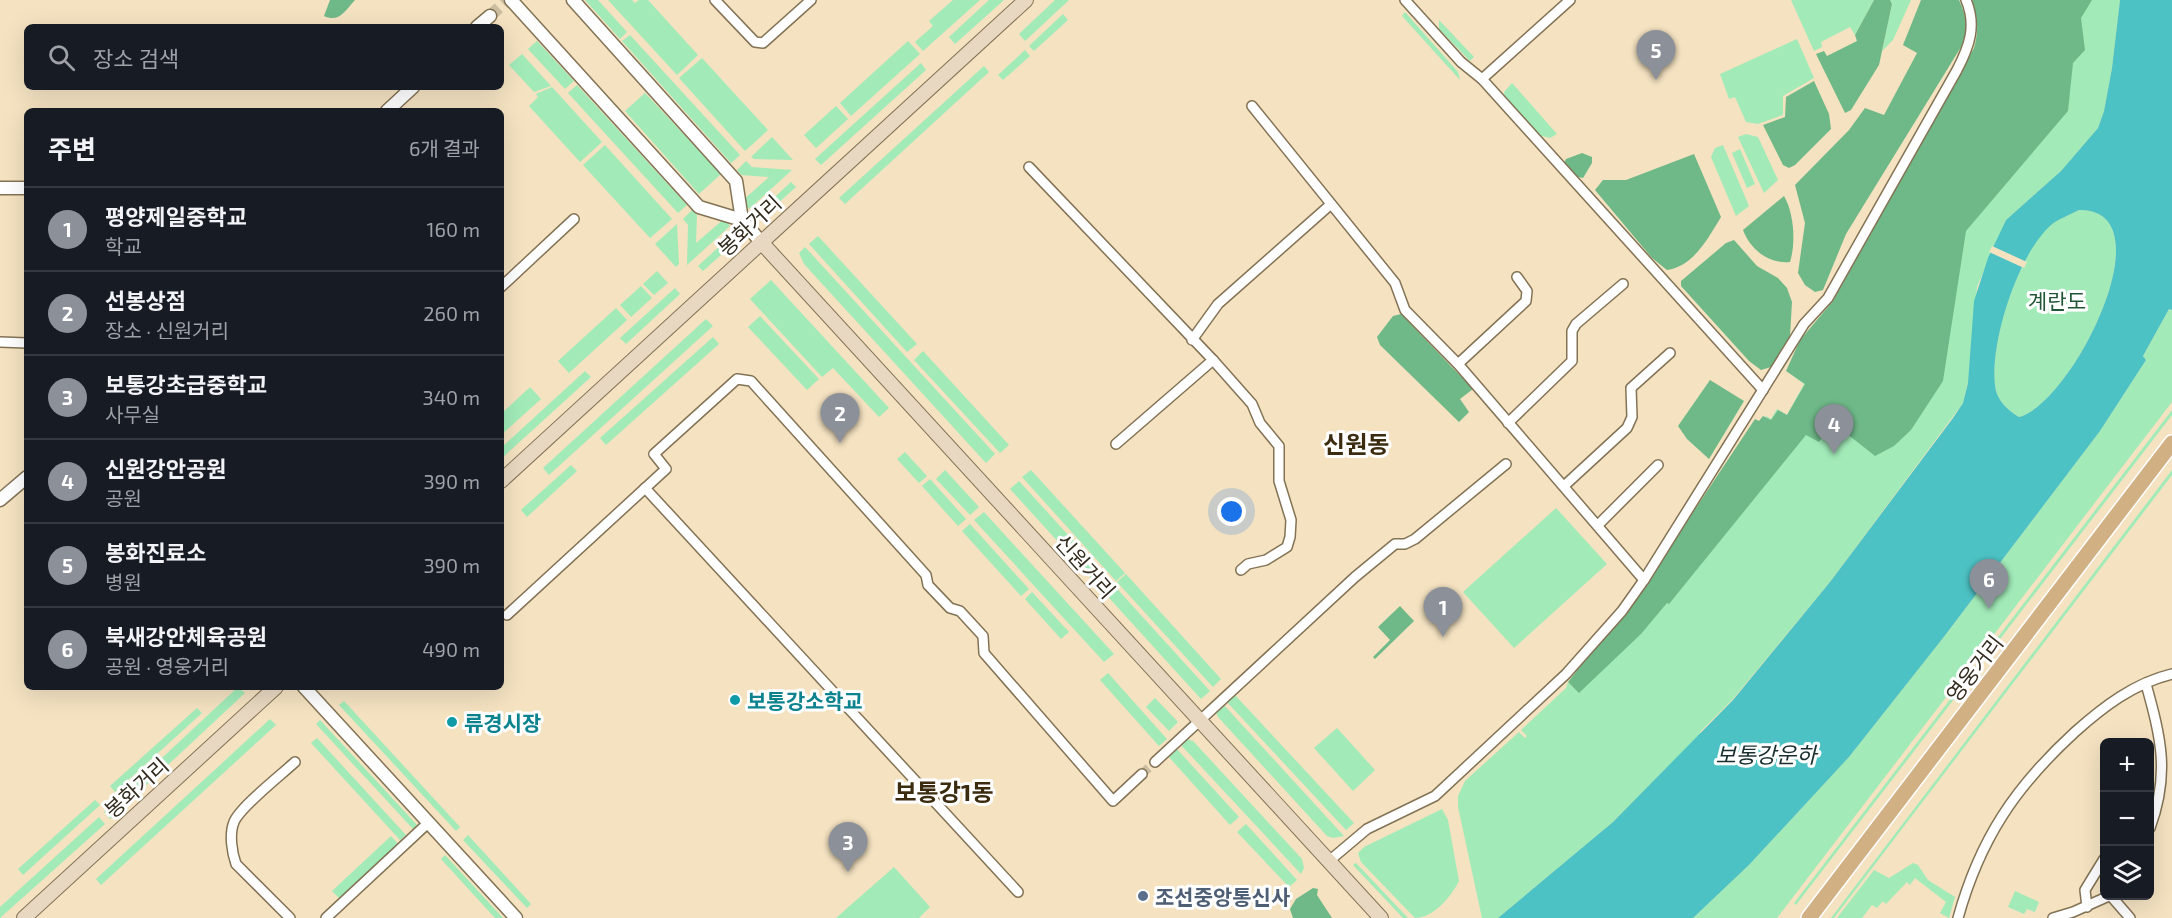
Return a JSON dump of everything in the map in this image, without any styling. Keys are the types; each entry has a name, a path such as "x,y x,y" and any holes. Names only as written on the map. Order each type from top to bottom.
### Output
{"main road":[{"name":"봉화거리","path":"504,479 1026,0"},
{"name":"신원거리","path":"761,242 1381,918"},
{"name":"영웅거리","path":"1809,918 2172,442"},
{"name":"봉화거리","path":"24,918 273,690"}],"street":[{"path":"511,0 699,207 742,220"},
{"path":"573,0 736,181 742,220 761,242"},
{"path":"715,0 755,42 763,43 811,0"},
{"path":"1405,0 1461,62 1482,79 1763,390"},
{"path":"1482,79 1570,0"},
{"path":"1329,861 1367,829 1435,796 1566,675 1622,611 1644,580 1804,324 1828,297 1957,70 1971,38 1972,25 1966,0"},
{"path":"481,24 490,16"},
{"path":"390,108 409,90"},
{"path":"1252,106 1329,205 1395,284 1405,310 1458,364 1644,580"},
{"path":"1029,167 1213,360 1252,404 1260,423 1279,446 1279,481 1291,520 1287,547 1266,560 1248,564 1241,570"},
{"path":"0,188 24,188"},
{"path":"1192,340 1218,304 1329,205"},
{"path":"504,284 574,219"},
{"path":"1458,364 1526,301 1527,291 1517,277"},
{"path":"1509,423 1569,367 1573,356 1572,331 1576,324 1623,284"},
{"path":"0,342 24,343"},
{"path":"1564,486 1628,428 1632,417 1631,387 1670,353"},
{"path":"1116,444 1213,360"},
{"path":"507,615 666,470 654,454 737,379 751,381 926,575 928,585 950,608 960,611 983,636 984,653 1113,801 1142,774"},
{"path":"1155,762 1355,577 1395,544 1405,544 1415,539 1506,464"},
{"path":"1598,525 1658,465"},
{"path":"0,500 24,480"},
{"path":"645,489 1018,892"},
{"path":"1958,918 1981,855 2018,791 2051,754 2112,700 2172,674"},
{"path":"2146,684 2160,732 2161,791 2154,815"},
{"path":"307,690 516,918"},
{"path":"290,918 236,864 233,855 232,832 234,821 242,811 295,762"},
{"path":"2161,791 2172,790"},
{"path":"326,918 428,823"},
{"path":"2087,906 2085,890 2100,866"},
{"path":"2053,918 2101,900"},
{"path":"2114,900 2130,918"}],"green space":[{"path":"330,0 355,0 341,15 329,18 324,16"},
{"path":"585,0 598,0 627,32 620,39"},
{"path":"608,0 632,0 635,3 639,0 648,0 698,55 677,75"},
{"path":"953,0 980,0 923,51 915,42 933,26 929,21"},
{"path":"989,0 1004,0 955,44 949,37"},
{"path":"1055,0 1069,0 1025,41 1019,34"},
{"path":"1791,0 1874,0 1855,35 1850,27 1821,42 1822,47 1814,51"},
{"path":"1874,0 1890,0 1892,4 1879,65 1851,110 1845,113 1816,54 1824,51 1827,56 1857,41 1855,35"},
{"path":"1890,0 1911,0 1893,40 1882,51 1892,4"},
{"path":"1921,0 1959,0 1966,24 1961,47 1846,234 1823,290 1815,292 1805,285 1798,273 1805,223 1795,185 1849,130 1865,108 1884,115 1917,53 1903,45"},
{"path":"1972,0 2120,0 2112,68 2104,111 2098,128 2061,171 2006,220 1977,287 1970,374 1963,403 1830,582 1732,700 1700,732 1701,734 1613,822 1498,918 1482,918 1458,807 1458,796 1465,781 1519,732 1525,738 1527,736 1521,730 1566,688 1568,682 1574,688 1731,473 1766,416 1771,419 1777,409 1787,415 1804,384 1793,376 1837,304 1976,50 1978,25 1977,13"},
{"path":"1972,0 2092,0 2081,18 2085,50 2073,63 2068,111 1966,231 1943,381 1911,430 1894,446 1875,456 1832,422 1819,442 1806,435 1669,604 1667,603 1641,634 1579,693 1568,682 1646,583 1755,419 1759,421 1763,416 1771,420 1778,410 1787,415 1805,384 1786,371 1800,340 1833,301 1974,48 1977,24"},
{"path":"1405,12 1458,72 1460,80 1402,16"},
{"path":"1063,14 1068,20 1034,51 1029,46"},
{"path":"1439,20 1474,57 1470,61 1439,29"},
{"path":"630,35 740,155 731,163 622,41"},
{"path":"1797,39 1814,78 1783,96 1783,115 1758,124 1746,122 1735,97 1729,99 1720,74"},
{"path":"537,41 574,81 565,89 528,49"},
{"path":"908,41 920,54 851,116 840,103"},
{"path":"1025,50 1030,56 1003,80 998,75"},
{"path":"522,54 551,86 534,92 509,65"},
{"path":"702,58 768,130 745,151 679,78"},
{"path":"921,63 926,70 821,165 815,159"},
{"path":"984,66 989,72 845,204 839,198"},
{"path":"1814,81 1829,114 1831,129 1795,165 1789,168 1783,165 1763,125 1785,117 1786,97"},
{"path":"1512,83 1557,134 1550,138 1538,135 1505,100 1504,92"},
{"path":"577,85 687,205 678,213 568,93"},
{"path":"552,87 602,142 580,162 529,106 538,97 536,94"},
{"path":"645,93 721,174 699,194 625,111"},
{"path":"836,106 848,119 816,148 804,135"},
{"path":"1746,134 1758,137 1778,180 1764,193 1738,137"},
{"path":"772,137 793,160 751,157"},
{"path":"605,145 672,219 650,238 583,165"},
{"path":"1723,145 1749,206 1736,216 1711,157 1715,148"},
{"path":"1740,149 1755,184 1747,188 1732,153"},
{"path":"1582,153 1592,157 1592,163 1583,178 1578,177 1564,163 1566,159"},
{"path":"1694,154 1721,217 1693,257 1667,270 1652,258 1595,190 1603,180 1626,180"},
{"path":"746,161 752,167 792,170 749,209 742,201 769,177 741,175 737,170"},
{"path":"791,182 796,187 758,221 754,216"},
{"path":"1784,196 1793,228 1790,262 1774,261 1761,254 1750,243 1743,230"},
{"path":"692,210 697,215 696,243 724,219 730,226 687,265 688,225 683,219"},
{"name":"계란도","path":"2079,210 2104,218 2115,240 2114,271 2103,308 2085,345 2064,379 2041,404 2019,417 2003,404 1997,395 1995,385 1997,346 2002,323 2017,277 2038,238 2050,225"},
{"path":"677,224 679,264 676,267 655,244"},
{"path":"735,232 740,238 703,271 698,266"},
{"path":"818,236 917,344 907,352 809,244"},
{"path":"1734,240 1757,266 1778,278 1787,288 1792,302 1790,336 1771,367 1761,370 1749,361 1681,286 1681,281 1726,243"},
{"path":"805,247 995,454 986,463 804,264 799,253"},
{"path":"657,271 668,283 654,295 643,284"},
{"path":"771,280 889,408 879,417 833,368 822,377 750,299"},
{"path":"641,286 652,298 631,317 620,305"},
{"path":"675,288 680,294 626,344 620,338"},
{"path":"616,308 627,320 569,373 558,361"},
{"path":"2169,309 2172,310 2172,402 1777,918 1693,918 1749,865 1849,757 1943,638 2100,431 2146,360 2143,356"},
{"path":"1401,314 1473,389 1460,399 1469,412 1459,422 1380,345 1377,337 1393,316"},
{"path":"760,316 819,379 807,390 748,327"},
{"path":"706,319 713,326 549,475 543,468"},
{"path":"713,337 719,344 606,445 600,438"},
{"path":"923,351 1009,445 1000,453 914,360"},
{"path":"585,371 591,377 504,456 504,445"},
{"path":"1710,380 1744,401 1709,459 1687,439 1678,426"},
{"path":"530,387 541,399 504,432 504,411"},
{"path":"2172,410 2172,415 1796,905 1794,903"},
{"path":"905,452 927,476 919,483 897,459"},
{"path":"571,465 577,471 527,517 521,510"},
{"path":"945,470 979,507 970,515 936,479"},
{"path":"1031,470 1125,573 1116,581 1022,477"},
{"path":"2172,470 2172,475 1834,918 1831,918"},
{"path":"930,479 966,519 958,526 922,486"},
{"path":"1019,481 1210,691 1201,699 1010,489"},
{"path":"1556,508 1607,564 1514,648 1463,592"},
{"path":"984,512 1114,654 1104,662 974,520"},
{"path":"970,524 1029,589 1021,596 962,531"},
{"path":"1126,574 1221,679 1213,687 1117,582"},
{"path":"1032,592 1069,632 1061,639 1025,599"},
{"path":"1400,606 1414,621 1375,659 1373,657 1390,640 1378,627"},
{"path":"1108,673 1167,739 1159,746 1100,680"},
{"path":"235,690 242,690 245,693 110,819 104,812"},
{"path":"1234,694 1354,823 1346,830 1226,701"},
{"path":"1155,698 1178,722 1169,731 1146,707"},
{"path":"344,701 460,827 456,831 339,705"},
{"path":"1223,704 1344,836 1333,838 1327,836 1218,717 1216,712"},
{"path":"197,708 202,713 115,792 110,786"},
{"path":"270,719 276,725 101,885 96,879"},
{"path":"320,720 417,825 413,829 316,724"},
{"path":"1337,728 1375,770 1353,791 1314,748"},
{"path":"317,738 406,835 400,840 311,743"},
{"path":"1187,739 1193,741 1302,859 1304,868 1301,874 1180,744"},
{"path":"1176,748 1239,817 1230,825 1168,756"},
{"path":"95,800 100,805 23,875 18,869"},
{"path":"1442,809 1448,820 1459,881 1441,906 1422,917 1415,918 1361,862 1358,853 1364,847"},
{"path":"99,817 105,824 0,918 0,907"},
{"path":"1246,824 1297,880 1289,887 1237,832"},
{"path":"468,835 531,904 527,908 463,840"},
{"path":"391,836 398,844 340,899 332,891"},
{"path":"445,855 503,918 495,918 441,859"},
{"path":"1356,863 1408,918 1403,918 1353,865"},
{"path":"1913,863 1918,865 1928,880 1955,897 1949,918 1940,913 1946,902 1915,878 1910,885 1907,882 1886,904 1883,901 1877,908 1872,905 1862,918 1837,918 1874,870 1889,878"},
{"path":"894,867 930,907 919,918 836,918"},
{"path":"1313,888 1318,889 1317,895 1332,918 1293,918 1290,909 1296,899"},
{"path":"2015,891 2039,902 2035,912 2027,909 2024,914 2008,907"}],"water":[{"name":"보통강운하","path":"2120,0 2172,0 2172,310 2169,309 2143,356 2146,360 2100,431 1943,638 1849,757 1749,865 1693,918 1498,918 1613,822 1733,700 1830,582 1953,418 1963,403 1968,383 1974,301 1988,258 2006,220 2061,171 2098,128 2104,111","holes":["2079,210 2104,218 2115,240 2114,271 2103,308 2085,345 2064,379 2041,404 2019,417 2006,407 1997,395 1995,385 1997,346 2017,277 2039,238 2051,225"]}],"pier":[{"path":"1992,246 2027,262 2024,268 1989,252"}],"tunnel":[{"path":"490,16 507,0"},
{"path":"1142,774 1155,762"}],"place":[{"name":"봉화진료소","path":"1656,80"},
{"name":"선봉상점","path":"840,443"},
{"name":"신원강안공원","path":"1834,454"},
{"name":"북새강안체육공원","path":"1989,609"},
{"name":"평양제일중학교","path":"1443,637"},
{"name":"보통강소학교","path":"735,700"},
{"name":"류경시장","path":"452,722"},
{"name":"보통강초급중학교","path":"848,872"},
{"name":"조선중앙통신사","path":"1143,896"}],"district":[{"name":"신원동","path":"1356,443"},
{"name":"보통강1동","path":"944,791"}]}
